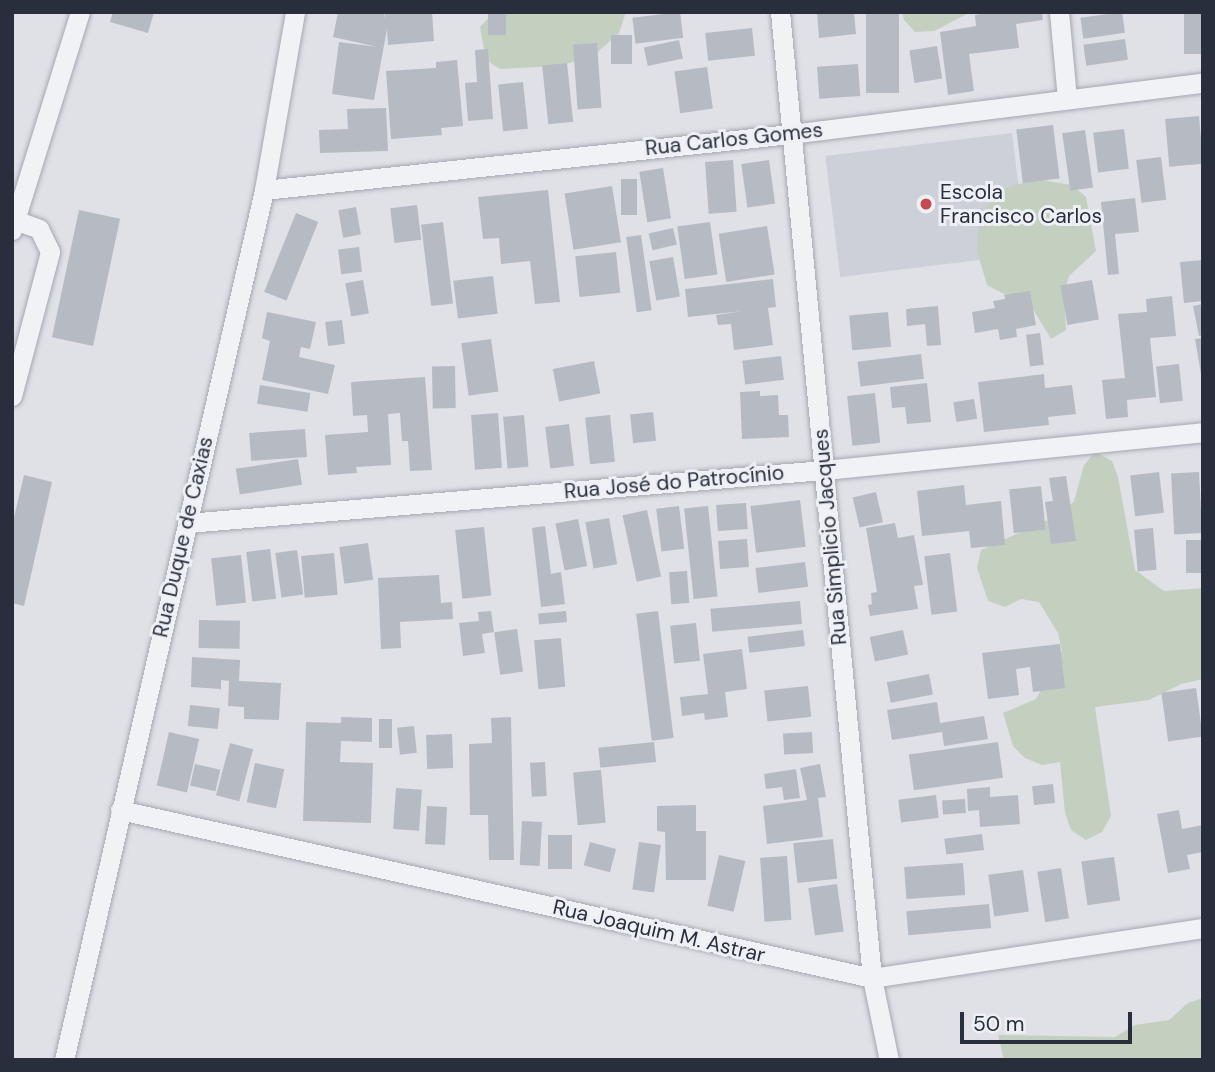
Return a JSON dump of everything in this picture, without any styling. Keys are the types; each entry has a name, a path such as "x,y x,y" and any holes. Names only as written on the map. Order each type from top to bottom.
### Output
{"street":[{"path":"12,396 50,252 38,229 14,223 80,12"},
{"name":"Rua Duque de Caxias","path":"64,1060 264,190 295,12"},
{"name":"Rua Simplicio Jacques","path":"780,12 872,978 888,1060"},
{"path":"1059,12 1067,99"},
{"name":"Rua Carlos Gomes","path":"264,190 791,134 1203,83"},
{"name":"Rua José do Patrocínio","path":"187,523 824,470 1203,432"},
{"name":"Rua Joaquim M. Astrar","path":"120,810 872,978 1203,928"}],"shaded area":[{"name":"Escola Francisco Carlos","path":"1012,133 1027,254 840,277 825,156"}],"green space":[{"path":"494,12 626,12 619,33 591,58 556,66 500,69 486,60 480,27"},
{"path":"902,12 971,12 934,31 915,32 904,20"},
{"path":"1036,179 1072,185 1086,197 1096,251 1069,276 1064,294 1066,330 1051,339 1033,309 987,285 977,251 979,216 1002,189"},
{"path":"1095,452 1112,461 1118,477 1135,570 1164,591 1203,588 1203,679 1181,684 1149,700 1095,707 1111,816 1102,832 1086,840 1071,830 1065,813 1060,762 1042,765 1025,758 1013,746 1003,713 1036,699 1062,651 1058,633 1039,602 1021,599 1005,607 988,601 977,568 981,550 1061,514 1074,501 1084,465"},
{"path":"1203,998 1203,1060 1004,1060 998,1035 1115,1037 1135,1025 1169,1020 1188,1003"}],"building":[{"path":"113,12 154,12 148,33 110,22"},
{"path":"338,12 384,12 385,19 385,12 432,12 434,41 388,45 387,29 374,100 332,94 339,42 378,47 333,37"},
{"path":"488,12 506,12 506,35 488,35"},
{"path":"680,12 683,38 636,44 632,18"},
{"path":"817,12 854,12 856,34 819,38"},
{"path":"866,12 899,12 899,93 866,93"},
{"path":"989,12 1042,12 1043,20 1016,24 1019,48 969,54 974,91 948,95 940,32 976,26 975,15"},
{"path":"1122,12 1125,33 1083,39 1080,18"},
{"path":"1184,14 1203,14 1203,54 1184,54"},
{"path":"752,28 755,56 708,61 705,33"},
{"path":"611,35 632,35 632,64 611,64"},
{"path":"1125,39 1128,60 1086,66 1083,45"},
{"path":"679,40 683,59 648,66 644,47"},
{"path":"597,43 602,108 578,110 573,45"},
{"path":"937,46 942,79 915,83 909,50"},
{"path":"488,49 493,119 468,121 465,83 477,82 475,50"},
{"path":"457,60 463,126 441,128 442,135 391,139 386,71 436,68 436,62"},
{"path":"567,63 573,122 548,124 542,66"},
{"path":"858,64 860,96 819,99 817,67"},
{"path":"707,67 713,109 680,113 674,72"},
{"path":"523,82 528,129 503,131 498,85"},
{"path":"386,108 388,151 320,153 319,130 348,129 347,109"},
{"path":"1199,116 1203,164 1169,167 1165,119"},
{"path":"1053,125 1060,179 1023,183 1016,130"},
{"path":"1124,129 1129,169 1098,172 1093,133"},
{"path":"1085,130 1093,187 1070,191 1062,133"},
{"path":"1161,157 1166,200 1141,203 1136,160"},
{"path":"733,160 737,212 709,214 705,162"},
{"path":"769,160 775,204 747,207 741,164"},
{"path":"663,168 671,218 647,222 639,172"},
{"path":"621,179 637,179 637,215 621,215"},
{"path":"612,186 621,242 574,250 565,194"},
{"path":"548,190 560,302 535,304 530,261 501,264 499,238 483,239 478,197"},
{"path":"1135,198 1139,232 1115,234 1119,274 1108,275 1101,202"},
{"path":"417,205 421,240 394,243 390,208"},
{"path":"356,207 361,235 343,238 338,210"},
{"path":"79,210 120,219 93,346 52,337"},
{"path":"296,213 318,222 286,301 264,292"},
{"path":"443,222 453,303 431,306 421,225"},
{"path":"710,222 717,274 685,279 677,227"},
{"path":"767,226 775,274 726,282 719,234"},
{"path":"673,228 677,245 652,250 649,234"},
{"path":"641,235 652,310 637,312 626,237"},
{"path":"359,247 362,272 341,274 338,250"},
{"path":"616,252 620,293 580,297 575,256"},
{"path":"673,257 680,296 656,301 649,261"},
{"path":"1203,260 1203,301 1184,303 1180,262"},
{"path":"493,276 498,314 458,319 453,281"},
{"path":"773,279 776,307 768,308 773,345 734,350 731,324 718,325 716,315 743,311 688,317 685,289"},
{"path":"363,280 369,313 351,317 345,283"},
{"path":"1092,280 1099,319 1067,325 1060,286"},
{"path":"1030,291 1036,325 1016,329 1017,337 1000,340 998,329 975,333 972,312 995,308 993,301 1005,299 1004,295"},
{"path":"1172,296 1176,336 1150,338 1156,397 1127,400 1128,417 1106,419 1102,380 1125,378 1118,314 1147,312 1146,299"},
{"path":"1203,304 1203,335 1199,336 1193,306"},
{"path":"938,306 941,345 927,346 925,324 907,326 906,309"},
{"path":"267,312 316,322 310,349 301,347 299,357 335,365 328,394 262,380 270,341 262,338"},
{"path":"888,312 891,347 852,350 849,315"},
{"path":"342,320 345,344 328,346 325,322"},
{"path":"1040,333 1044,365 1030,366 1026,335"},
{"path":"1203,338 1203,374 1201,374 1195,339"},
{"path":"491,339 498,391 469,396 461,343"},
{"path":"921,354 924,379 861,387 857,362"},
{"path":"781,356 784,380 745,385 742,361"},
{"path":"594,361 600,393 559,401 553,369"},
{"path":"1179,364 1183,401 1160,403 1156,366"},
{"path":"432,366 455,366 456,408 433,408"},
{"path":"1044,374 1045,388 1072,385 1076,414 1048,417 1049,425 984,432 978,382"},
{"path":"425,377 432,470 410,471 408,441 402,441 400,413 388,414 391,465 356,467 357,473 328,475 325,435 368,432 367,415 353,416 351,382"},
{"path":"927,383 931,422 907,424 905,407 892,408 890,387"},
{"path":"260,385 310,393 307,412 257,404"},
{"path":"760,391 760,396 778,395 779,415 788,415 789,437 742,439 740,392"},
{"path":"875,393 880,443 852,446 847,396"},
{"path":"974,399 977,419 956,422 953,402"},
{"path":"653,412 656,441 633,443 630,414"},
{"path":"498,413 502,468 475,470 471,415"},
{"path":"524,415 529,467 508,469 503,417"},
{"path":"610,415 615,462 590,464 585,418"},
{"path":"569,424 574,466 550,469 545,427"},
{"path":"305,429 307,457 251,461 249,433"},
{"path":"298,459 302,485 240,495 236,469"},
{"path":"1159,472 1164,513 1135,516 1130,476"},
{"path":"1199,472 1202,533 1174,534 1171,473"},
{"path":"24,475 52,482 24,606 12,603 12,526"},
{"path":"1066,476 1076,541 1051,544 1045,502 1053,501 1049,478"},
{"path":"964,485 966,505 1001,501 1005,545 971,548 969,531 922,536 917,491"},
{"path":"1041,486 1046,530 1014,533 1009,489"},
{"path":"876,492 883,522 860,528 853,497"},
{"path":"800,500 806,547 756,553 750,506"},
{"path":"746,503 748,529 718,531 716,505"},
{"path":"679,506 684,549 661,551 656,509"},
{"path":"708,506 718,597 694,599 684,509"},
{"path":"647,510 661,577 637,582 623,515"},
{"path":"609,518 617,564 594,568 585,522"},
{"path":"578,519 587,566 565,571 555,523"},
{"path":"895,523 898,538 914,535 923,585 914,586 918,609 870,616 868,605 872,604 871,593 877,592 866,528"},
{"path":"545,526 551,574 561,572 565,604 541,607 532,528"},
{"path":"484,527 491,596 462,599 455,530"},
{"path":"1153,528 1157,570 1138,571 1134,530"},
{"path":"747,539 749,567 720,569 718,541"},
{"path":"1186,540 1203,540 1203,573 1186,573"},
{"path":"368,543 373,580 344,584 339,547"},
{"path":"270,549 276,599 252,602 246,552"},
{"path":"297,550 303,595 281,598 275,553"},
{"path":"334,553 338,595 305,598 301,556"},
{"path":"950,553 957,612 931,615 924,556"},
{"path":"241,555 246,603 216,606 211,558"},
{"path":"805,562 808,587 758,593 755,568"},
{"path":"687,571 689,603 671,604 669,572"},
{"path":"439,575 441,603 452,602 453,619 400,622 401,648 381,649 378,578"},
{"path":"800,601 802,624 712,632 710,609"},
{"path":"491,611 494,632 482,634 485,653 463,656 459,623 479,621 478,612"},
{"path":"566,611 567,622 539,624 538,613"},
{"path":"658,611 674,738 652,741 636,614"},
{"path":"199,620 240,621 240,649 199,648"},
{"path":"696,623 700,661 674,664 670,626"},
{"path":"517,629 523,672 500,675 494,632"},
{"path":"803,630 805,646 749,653 747,637"},
{"path":"903,630 908,654 875,662 870,637"},
{"path":"561,638 565,687 538,689 534,640"},
{"path":"1060,644 1065,688 1033,692 1030,667 1016,669 1019,695 988,699 982,653"},
{"path":"742,649 747,689 725,692 728,717 705,720 704,713 682,716 680,697 708,694 703,654"},
{"path":"192,657 240,660 239,681 281,683 279,720 244,719 244,707 228,706 229,681 221,680 221,689 191,687"},
{"path":"929,674 933,695 891,703 887,682"},
{"path":"808,686 811,717 767,721 764,691"},
{"path":"1196,688 1203,737 1168,741 1161,693"},
{"path":"937,702 940,723 984,716 988,739 944,746 942,732 892,740 887,710"},
{"path":"190,705 220,708 218,729 188,726"},
{"path":"341,717 372,718 372,742 341,741 340,762 373,763 371,823 303,821 306,722 341,723"},
{"path":"511,717 514,860 489,860 488,815 470,815 469,744 492,743 491,718"},
{"path":"379,719 392,719 392,748 379,748"},
{"path":"414,726 417,753 400,755 397,728"},
{"path":"169,732 199,739 187,793 157,786"},
{"path":"812,732 813,753 784,754 783,734"},
{"path":"452,734 453,768 427,769 426,735"},
{"path":"654,742 656,762 600,768 598,748"},
{"path":"998,742 1003,778 914,790 909,755"},
{"path":"230,743 253,749 239,801 216,795"},
{"path":"545,762 547,796 532,797 530,763"},
{"path":"255,763 284,769 276,808 247,802"},
{"path":"195,764 220,770 215,791 190,785"},
{"path":"820,764 826,797 818,798 823,837 767,844 763,806 807,800 800,768"},
{"path":"796,769 800,798 784,800 782,787 766,789 764,774"},
{"path":"601,770 606,823 578,825 573,772"},
{"path":"1053,784 1055,803 1034,805 1032,786"},
{"path":"990,787 990,797 1018,795 1020,824 980,827 979,810 968,811 967,789"},
{"path":"396,788 422,790 419,831 393,829"},
{"path":"936,795 939,818 901,822 898,800"},
{"path":"965,799 966,813 943,815 942,801"},
{"path":"696,805 696,831 706,831 706,880 666,880 665,832 657,831 657,806"},
{"path":"427,806 447,807 445,845 425,844"},
{"path":"1179,810 1182,829 1203,825 1203,852 1187,855 1190,869 1168,873 1157,814"},
{"path":"522,821 542,822 540,866 520,865"},
{"path":"982,834 984,850 946,855 944,839"},
{"path":"548,835 572,835 572,869 548,869"},
{"path":"833,839 837,879 797,883 793,843"},
{"path":"590,842 616,849 610,872 584,865"},
{"path":"639,842 661,845 654,893 632,890"},
{"path":"719,855 745,861 734,912 707,906"},
{"path":"787,856 791,920 765,922 760,858"},
{"path":"1114,857 1120,901 1087,905 1081,862"},
{"path":"963,863 965,895 906,899 904,867"},
{"path":"1061,868 1069,918 1045,922 1037,872"},
{"path":"1023,870 1029,912 994,916 988,875"},
{"path":"837,884 844,932 815,936 808,888"},
{"path":"989,904 991,928 908,935 906,911"}],"place":[{"name":"Escola Francisco Carlos","path":"926,204"}]}
